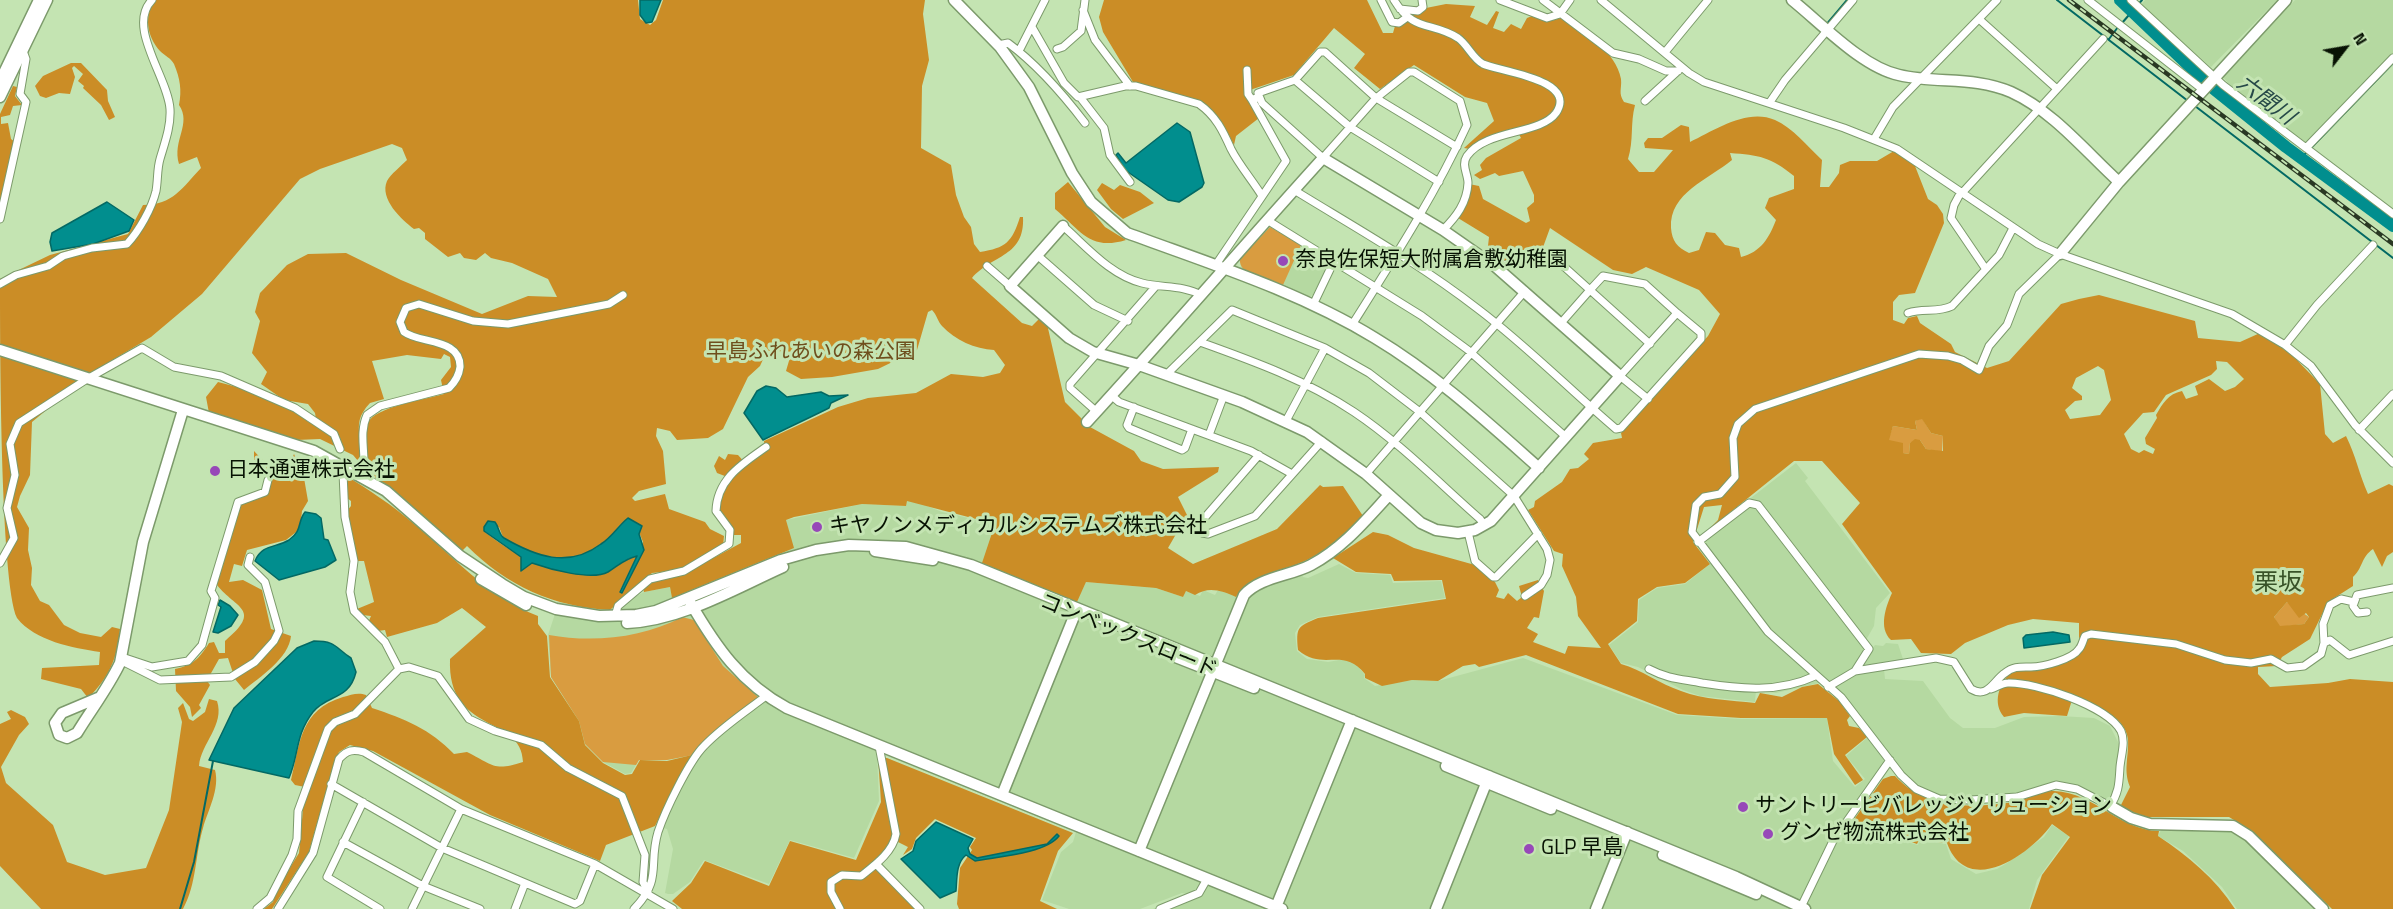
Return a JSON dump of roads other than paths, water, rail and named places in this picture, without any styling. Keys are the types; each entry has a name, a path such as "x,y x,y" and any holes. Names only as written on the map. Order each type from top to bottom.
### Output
{"street":[{"path":"0,81 39,0"},
{"path":"0,98 47,0"},
{"path":"0,284 16,275 48,266 63,256 92,248 127,244 135,236 156,192 159,162 170,124 169,99 150,52 143,20 145,11 153,0"},
{"path":"954,0 998,45 1040,106 1072,173 1100,212 1127,233 1312,305 1352,325 1445,386 1539,468"},
{"path":"1019,51 1045,0"},
{"path":"1057,49 1063,47 1081,31 1085,0"},
{"path":"1381,0 1392,22 1399,23 1406,18"},
{"path":"1394,0 1406,18 1457,38 1482,63 1537,79 1553,91 1559,100 1558,110 1549,120 1505,133 1468,155 1465,164 1468,182 1463,204 1443,230"},
{"path":"1400,9 1419,10 1423,7 1422,0"},
{"path":"1500,0 1547,18 1561,12 1570,0"},
{"path":"1543,0 1613,53 1639,59 1666,71 1680,69"},
{"path":"1601,0 1666,51 1680,69 1704,82 1770,102 1897,149 2013,228 2060,254 2232,314 2300,356 2324,381 2359,430 2393,463"},
{"path":"1666,51 1708,0"},
{"path":"1792,0 1880,68 1898,75 1981,82 2013,93 2040,109 2119,183"},
{"path":"1770,102 1826,27 1853,0"},
{"path":"1874,139 1893,107 1997,0"},
{"path":"2088,0 2120,25 2306,148 2393,213"},
{"path":"2286,0 2191,102 2060,254 2019,294 2007,325 1989,346 1979,370 1962,360 1948,356 1919,354 1792,395 1748,413 1738,424 1732,443 1735,477 1720,494 1704,497 1696,505 1692,532 1768,632 1841,697 1910,783 1939,799 2017,797 2056,785 2077,789 2131,818 2150,824 2233,826 2249,836 2324,909"},
{"path":"2135,3 2208,83"},
{"path":"1083,10 1095,40 1130,86"},
{"path":"1979,19 2058,89"},
{"path":"1032,27 1064,83 1080,97 1104,128 1110,155 1130,182"},
{"path":"1985,268 1951,218 1954,205 1962,192 2103,39"},
{"path":"998,45 1008,43 1019,51 1061,92 1085,123"},
{"path":"0,219 26,102 20,94 26,59 23,51"},
{"path":"1255,99 1260,91 1295,80 1320,52 1325,52 1376,98 1457,147"},
{"path":"2306,148 2393,58"},
{"path":"1645,101 1680,69"},
{"path":"1247,70 1248,94 1323,158 1443,230 1496,267 1648,399"},
{"path":"1219,267 1267,220 1376,98 1409,72 1414,72 1460,101 1467,125 1439,182 1352,325"},
{"path":"1295,80 1350,127 1439,182"},
{"path":"1080,97 1130,86 1199,104 1208,110 1224,131 1231,149 1262,196"},
{"path":"1087,422 1201,295 1286,161 1255,99"},
{"path":"1294,190 1459,294 1497,324 1616,429 1621,428 1701,339 1701,333 1645,284 1603,276 1561,323"},
{"path":"1267,220 1377,286 1472,354 1566,437"},
{"path":"1010,286 1063,226 1126,278 1156,286 1190,289 1201,295"},
{"path":"1908,313 1918,309 1945,310 1952,306 1985,268 2000,255 2013,228"},
{"path":"2285,345 2317,304 2373,245"},
{"path":"1496,267 1550,254 1650,344"},
{"path":"1037,255 1094,305 1128,321"},
{"path":"1312,305 1334,261"},
{"path":"987,266 1069,338 1098,354 1167,374 1286,421 1322,441 1366,474 1429,528 1451,533 1468,532 1497,516 1677,313"},
{"path":"1097,412 1070,388 1070,384 1128,321 1156,286"},
{"path":"1366,474 1445,386 1525,291"},
{"path":"363,476 366,459 361,432 367,415 380,406 449,388 460,371 460,363 454,351 404,332 400,322 406,308 419,304 473,321 508,324 609,304 623,295"},
{"path":"1167,374 1232,310 1325,348 1369,373 1420,412 1514,496 1550,554 1550,567 1541,585 1525,596"},
{"path":"1200,342 1306,384 1354,412 1393,443 1484,525"},
{"path":"0,563 14,538 7,508 15,475 10,455 11,440 19,423 87,379 142,348 174,367 221,376 295,408 331,432 340,449"},
{"path":"1286,421 1325,348"},
{"path":"0,350 183,410 294,443 363,476 404,505 460,556 502,584 537,603 579,614 615,616 656,611 691,603 725,658 766,696 787,708 1279,908 1351,724"},
{"path":"2359,430 2393,394"},
{"path":"1209,435 1224,395"},
{"path":"1112,396 1134,407 1259,455 1292,474"},
{"path":"1134,407 1127,425 1128,429 1182,450 1185,448 1192,429"},
{"path":"100,697 122,659 143,543 183,410"},
{"path":"1259,455 1200,523 1198,528 1202,533 1208,534 1255,516 1322,441"},
{"path":"615,616 618,606 650,579 684,571 728,546 731,540 730,530 716,512 724,484 734,470 766,447"},
{"path":"343,473 345,517 354,561 350,592 354,611 385,642 399,669"},
{"path":"122,659 152,667 188,661 196,654 202,645 215,598 212,591 238,502 265,492 268,480"},
{"path":"1139,851 1247,591 1260,583 1298,571 1328,554 1349,538 1389,495"},
{"path":"1698,542 1749,503 1758,505 1869,649 1855,671"},
{"path":"1468,532 1475,561 1493,577 1496,577 1538,534"},
{"name":"コンベックスロード","path":"460,556 480,578 513,600 566,619 599,623 646,621 802,553 869,544 906,547 951,558 1076,612 1625,836 1736,877 1799,908"},
{"path":"122,659 153,677 168,681 231,677 255,662 274,641 279,631 265,582 249,565 250,557"},
{"path":"2367,612 2358,613 2354,602 2357,595 2393,588"},
{"path":"1991,689 1999,677 2011,668 2038,666 2071,656 2080,648 2085,636 2091,633 2176,644 2225,660 2251,663 2271,659 2287,668 2304,666 2321,654 2324,643 2323,624 2330,605 2341,599 2354,602"},
{"path":"1002,795 1076,612"},
{"path":"2324,643 2333,640 2349,656 2393,641"},
{"path":"1828,687 1855,671 1946,658 1954,662 1974,691 1980,692 2009,683 2029,685 2066,695 2113,721 2122,734 2119,794 2111,807"},
{"path":"257,909 270,898 292,855 297,839 298,812 327,729 335,722 355,714 399,669 409,667 438,676 469,719 495,731 541,745 568,768 622,796 645,855 643,882 648,892"},
{"path":"1649,669 1672,680 1719,687 1777,688 1815,676"},
{"path":"634,909 648,892 653,881 659,829 690,766 706,744 766,696"},
{"path":"840,909 831,892 831,882 842,875 861,876 893,846 896,834 879,746"},
{"path":"280,908 313,853 339,759 344,754 356,750 364,752 461,809 595,864 648,892 674,909"},
{"path":"1799,908 1833,841 1890,760"},
{"path":"1436,909 1488,779"},
{"path":"331,784 442,848 574,904 580,901 595,864"},
{"path":"363,802 327,877 380,909"},
{"path":"412,909 461,809"},
{"path":"1596,909 1625,836"},
{"path":"343,842 423,886 480,909"},
{"path":"876,864 920,909"},
{"path":"1160,909 1199,893 1207,879"},
{"path":"515,909 525,883"}],"water":[{"path":"640,0 661,0 652,22 646,23 640,15"},
{"path":"1177,123 1190,132 1204,183 1202,187 1179,202 1168,200 1125,170 1116,155 1118,153 1126,163"},
{"path":"107,202 134,220 129,231 93,244 52,251 50,242 52,233"},
{"path":"766,386 776,388 787,397 821,392 829,396 848,395 831,403 829,408 763,440 744,413 757,391"},
{"path":"305,512 316,514 321,518 324,539 328,540 336,560 325,567 279,580 255,561 265,549 289,540 298,529"},
{"path":"628,518 642,526 639,534 644,550 622,593 620,592 637,556 601,574 581,575 532,563 521,571 521,557 484,531 488,521 495,522 502,537 528,550 564,558 589,552 608,538"},
{"path":"220,600 238,615 231,626 218,633 213,632 221,607 218,605"},
{"path":"2053,632 2069,635 2070,642 2024,648 2023,638 2026,635"},
{"path":"314,641 327,642 335,646 351,658 356,672 353,681 343,693 319,706 307,720 289,778 209,760 234,708 297,648"},
{"path":"936,822 973,839 968,848 970,854 977,858 1047,844 1057,834 1059,836 1043,847 1019,854 975,861 966,855 959,866 956,891 940,898 901,859 913,851 916,841"}],"waterway":[{"path":"1826,25 1847,0"},
{"path":"2057,0 2188,101"},
{"name":"六間川","path":"2120,0 2209,85 2286,147 2393,226"},
{"name":"六間川","path":"2122,23 2142,0"},
{"path":"2109,39 2118,27"},
{"path":"2312,147 2393,63"},
{"path":"2195,106 2393,258"},
{"name":"六間川","path":"2301,158 2306,153"},
{"path":"2387,222 2393,216"},
{"path":"180,909 194,862 213,761"}],"railway":[{"path":"2069,0 2393,244"}],"place":[{"name":"奈良佐保短大附属倉敷幼稚園","path":"1283,261"},
{"name":"日本通運株式会社","path":"215,471"},
{"name":"キヤノンメディカルシステムズ株式会社","path":"817,527"},
{"name":"サントリービバレッジソリューション","path":"1743,807"},
{"name":"グンゼ物流株式会社","path":"1768,834"},
{"name":"GLP 早島","path":"1529,849"}],"district":[{"name":"栗坂","path":"2278,584"}],"park label":[{"name":"早島ふれあいの森公園","path":"811,353"}]}
